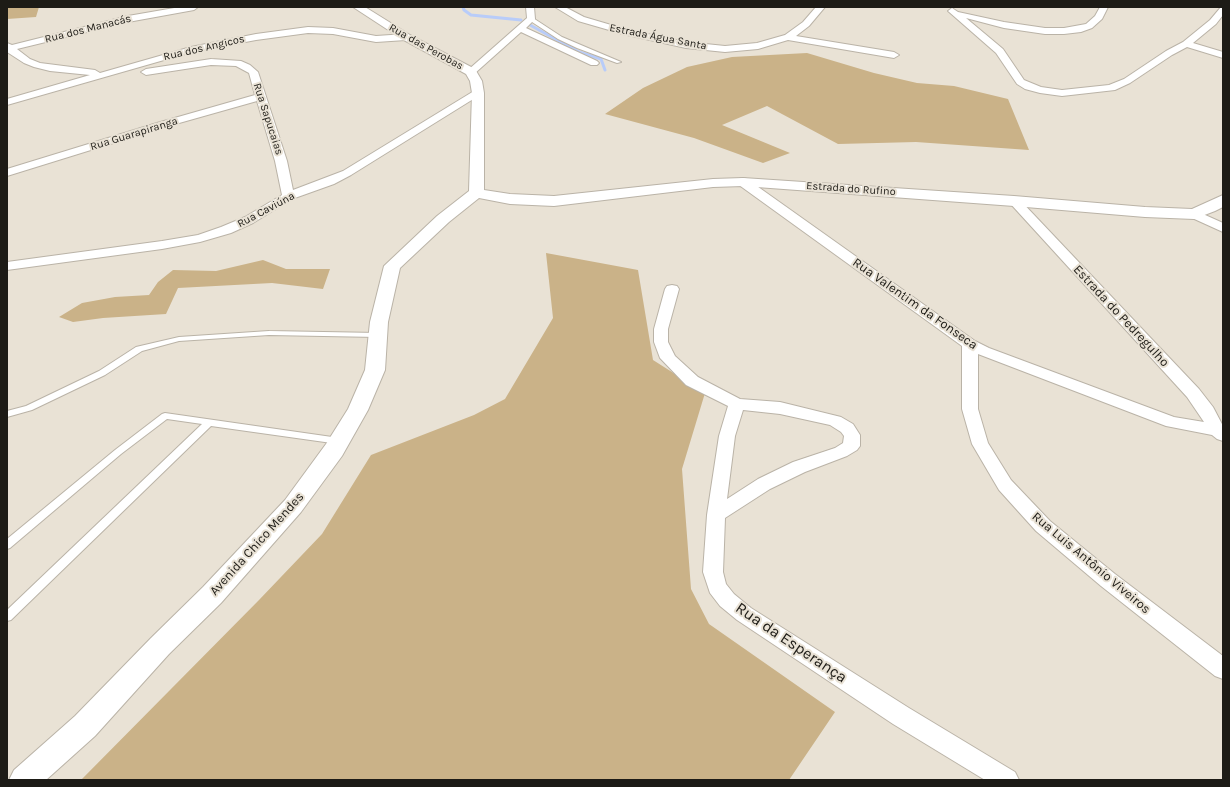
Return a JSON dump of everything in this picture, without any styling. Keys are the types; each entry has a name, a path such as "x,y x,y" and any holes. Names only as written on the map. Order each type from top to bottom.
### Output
{"street":[{"name":"Rua dos Manacás","path":"8,48 128,19 194,7"},
{"name":"Rua das Perobas","path":"358,7 406,37 471,72 476,81 478,93 476,193"},
{"path":"471,72 531,19 530,7"},
{"name":"Estrada Água Santa","path":"559,7 581,19 596,24 634,34 706,48 745,48 764,45 788,36 806,24 821,7"},
{"path":"950,9 1004,25 1064,31 1089,26 1099,17 1104,7"},
{"path":"950,9 1000,51 1020,82 1029,87 1052,93 1073,93 1110,88 1127,81 1169,53 1186,44 1213,22 1223,9"},
{"path":"520,28 594,63"},
{"name":"Rua dos Angicos","path":"7,102 222,43 286,32 308,30 333,31 376,39 406,37"},
{"path":"788,36 894,55"},
{"path":"1186,44 1223,55"},
{"path":"8,48 27,61 37,65 50,68 105,74"},
{"name":"Rua Sapucaias","path":"105,74 140,73 211,62 238,63 247,67 253,72 261,97 281,161 288,196"},
{"name":"Rua Caviúna","path":"7,266 162,245 200,238 226,230 249,220 288,196 330,182 347,173 478,93"},
{"name":"Rua Guarapiranga","path":"7,173 161,125 261,97"},
{"name":"Estrada do Rufino","path":"476,193 517,200 554,201 713,183 743,182 1014,201 1145,212 1194,214 1210,208 1223,200"},
{"name":"Rua Valentim da Fonseca","path":"743,182 970,344 1027,368 1172,422 1220,432"},
{"name":"Avenida Chico Mendes","path":"24,780 85,726 160,646 212,594 293,506 340,441 358,410 375,370 378,335 385,291 392,266 443,219 476,193"},
{"name":"Estrada do Pedregulho","path":"1014,201 1193,393 1207,411 1220,432"},
{"path":"1194,214 1223,228"},
{"path":"672,289 661,329 662,342 668,358 692,381 737,404 780,408 816,416 835,421 847,428 852,434 851,446 841,452 799,468 764,484 716,515"},
{"name":"Rua Luis Antônio Viveiros","path":"970,344 970,409 980,444 1005,485 1043,526 1108,580 1223,669"},
{"name":"Rua da Esperança","path":"737,404 727,436 716,515 713,572 717,587 727,600 744,614 901,716 1007,780"}],"lane":[{"path":"531,19 560,38 586,50 619,62"},
{"path":"7,414 29,408 102,373 139,349 179,339 269,333 378,335"},
{"path":"7,545 118,452 165,416 340,441"},
{"path":"7,617 210,422"}],"shaded area":[{"path":"7,7 39,7 36,17 7,19"},
{"path":"807,53 874,73 917,83 954,86 1008,99 1029,150 916,142 838,144 767,106 722,125 790,153 763,163 694,138 605,114 643,88 687,67 732,57"},
{"path":"546,253 638,270 653,360 705,393 682,469 691,589 709,624 835,712 789,780 81,780 322,534 371,455 474,415 505,399 553,318"},
{"path":"263,260 286,269 330,269 323,289 272,283 178,288 166,314 103,318 73,322 59,317 82,303 115,297 149,295 158,282 173,270 216,271"}],"waterway":[{"path":"463,7 464,10 471,15 521,20"},
{"path":"530,25 579,52 601,59 605,70"}]}
